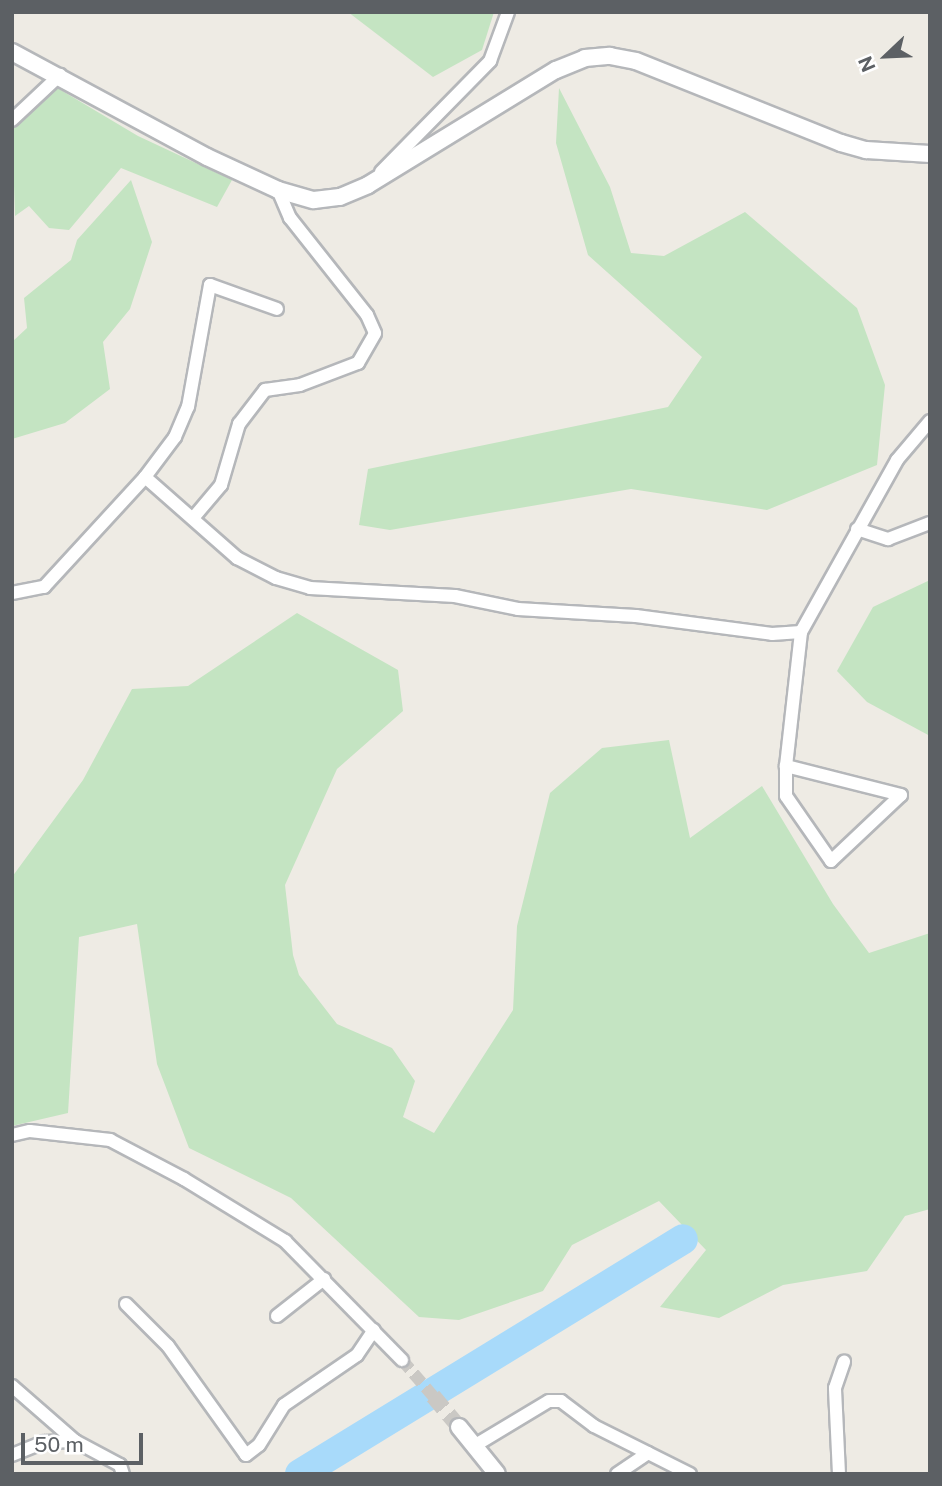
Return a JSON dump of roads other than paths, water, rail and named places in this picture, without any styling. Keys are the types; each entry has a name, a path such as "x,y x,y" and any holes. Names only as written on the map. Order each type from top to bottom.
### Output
{"street":[{"path":"369,185 489,61 508,12"},
{"path":"12,51 60,75 172,139 278,190 314,200 340,197 369,185 527,86 585,58 610,56 636,61 841,143 866,150 930,154"},
{"path":"12,120 60,75"},
{"path":"194,517 220,485 239,424 265,390 300,385 358,363 374,333 367,315 290,218 278,190"},
{"path":"12,593 44,587 145,477 175,437 188,407 210,285 277,309"},
{"path":"786,766 901,795 831,861 786,796 786,766 801,632 897,460 930,421"},
{"path":"145,477 194,517 206,535 237,558 276,578 310,588 455,596 517,609 636,616 772,634 801,632"},
{"path":"858,529 888,539 930,523"},
{"path":"12,1135 30,1131 110,1140 285,1241 402,1360"},
{"path":"277,1316 324,1279"},
{"path":"126,1304 168,1346 246,1455 259,1445 284,1405 357,1355 374,1330"},
{"path":"839,1474 835,1388 844,1362"},
{"path":"12,1386 75,1441 120,1465 123,1474"},
{"path":"474,1446 549,1401 561,1401 594,1426 690,1474"},
{"path":"458,1427 497,1474"},
{"path":"12,1455 44,1442 75,1441"},
{"path":"617,1474 648,1453"}],"waterway":[{"path":"300,1474 683,1239"}],"tunnel":[{"path":"402,1360 433,1396"},
{"path":"433,1396 459,1427"}]}
